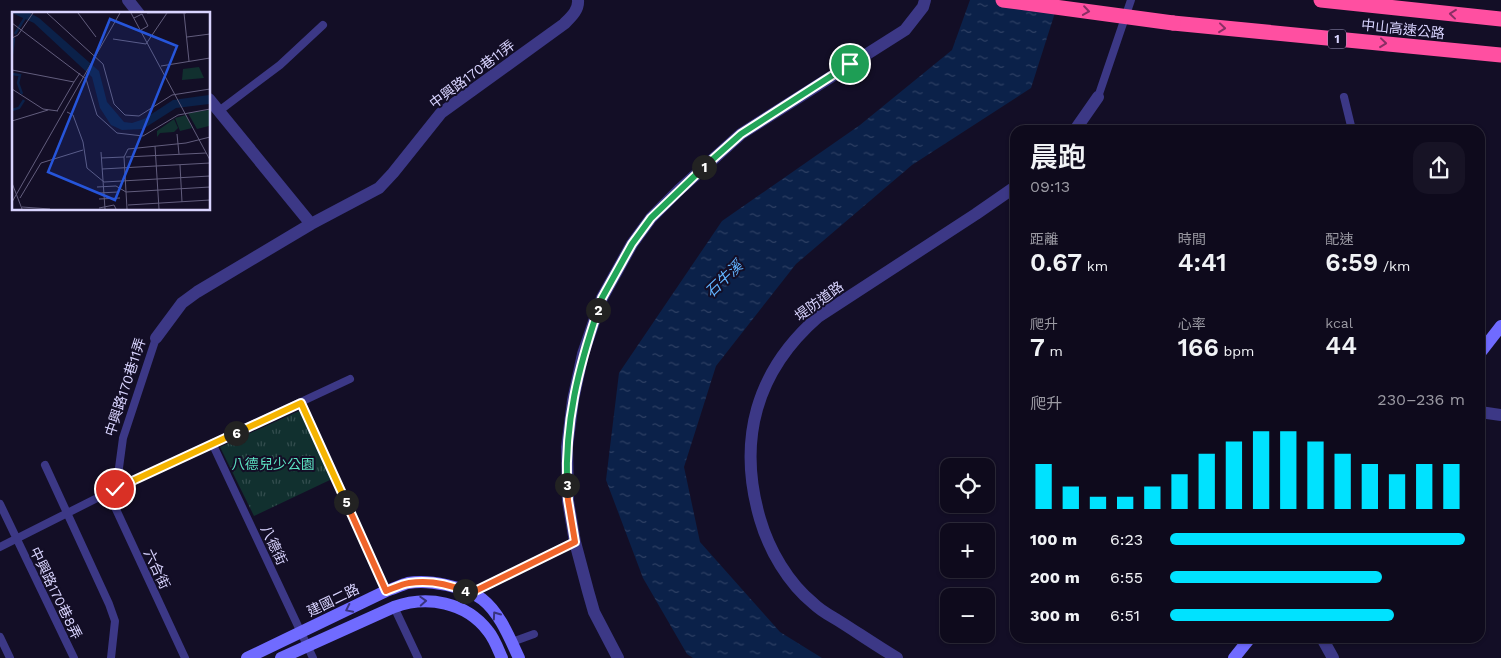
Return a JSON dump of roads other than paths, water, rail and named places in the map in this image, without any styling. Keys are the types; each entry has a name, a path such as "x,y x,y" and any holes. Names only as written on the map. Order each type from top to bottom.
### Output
{"highway":[{"name":"中山高速公路","path":"1003,0 1173,23 1501,55"},
{"name":"中山高速公路","path":"1321,0 1501,19"}],"street":[{"path":"128,0 137,12"},
{"name":"中興路170巷11弄","path":"156,338 177,309 197,292 311,224 379,188 393,174 440,114 564,24 574,15 579,5 578,0"},
{"path":"618,658 594,612 581,570 568,500 567,471 570,423 577,381 583,354 602,298 632,244 651,218 678,190 741,134 905,30 923,7 925,0"},
{"path":"1078,125 1098,97"},
{"path":"210,100 311,224"},
{"name":"堤防道路","path":"896,658 814,604 788,576 769,545 752,486 750,451 754,417 765,384 773,369 793,340 811,322 1010,193"},
{"path":"1485,347 1501,326"},
{"path":"1485,413 1501,415"},
{"name":"建國二路","path":"247,658 386,591 408,583 446,585 471,593 483,600 492,609 512,642 519,658"},
{"path":"281,658 394,607 410,602 431,601 452,605 473,616 489,632 502,658"},
{"path":"1234,658 1246,643"},
{"path":"1325,643 1333,658"}],"lane":[{"path":"1098,97 1131,0"},
{"path":"219,111 280,65 323,26"},
{"path":"1344,97 1351,125"},
{"name":"中興路170巷11弄","path":"115,489 123,438 156,338"},
{"path":"0,547 115,489 350,379"},
{"path":"301,403 386,591"},
{"name":"八德街","path":"212,443 313,658"},
{"path":"45,465 115,621 111,658"},
{"name":"六合街","path":"115,489 114,505 185,658"},
{"name":"中興路170巷8弄","path":"0,504 74,658"},
{"path":"471,593 575,542"},
{"path":"394,607 418,658"},
{"path":"512,642 534,634"},
{"path":"0,637 10,658"}],"water":[{"name":"石牛溪","path":"970,0 1059,0 1031,88 912,165 796,264 716,366 684,467 700,542 780,632 822,658 693,658 687,654 643,578 606,480 619,373 722,221 860,125 952,50"}],"park label":[{"name":"八德兒少公園","path":"273,464"}]}
